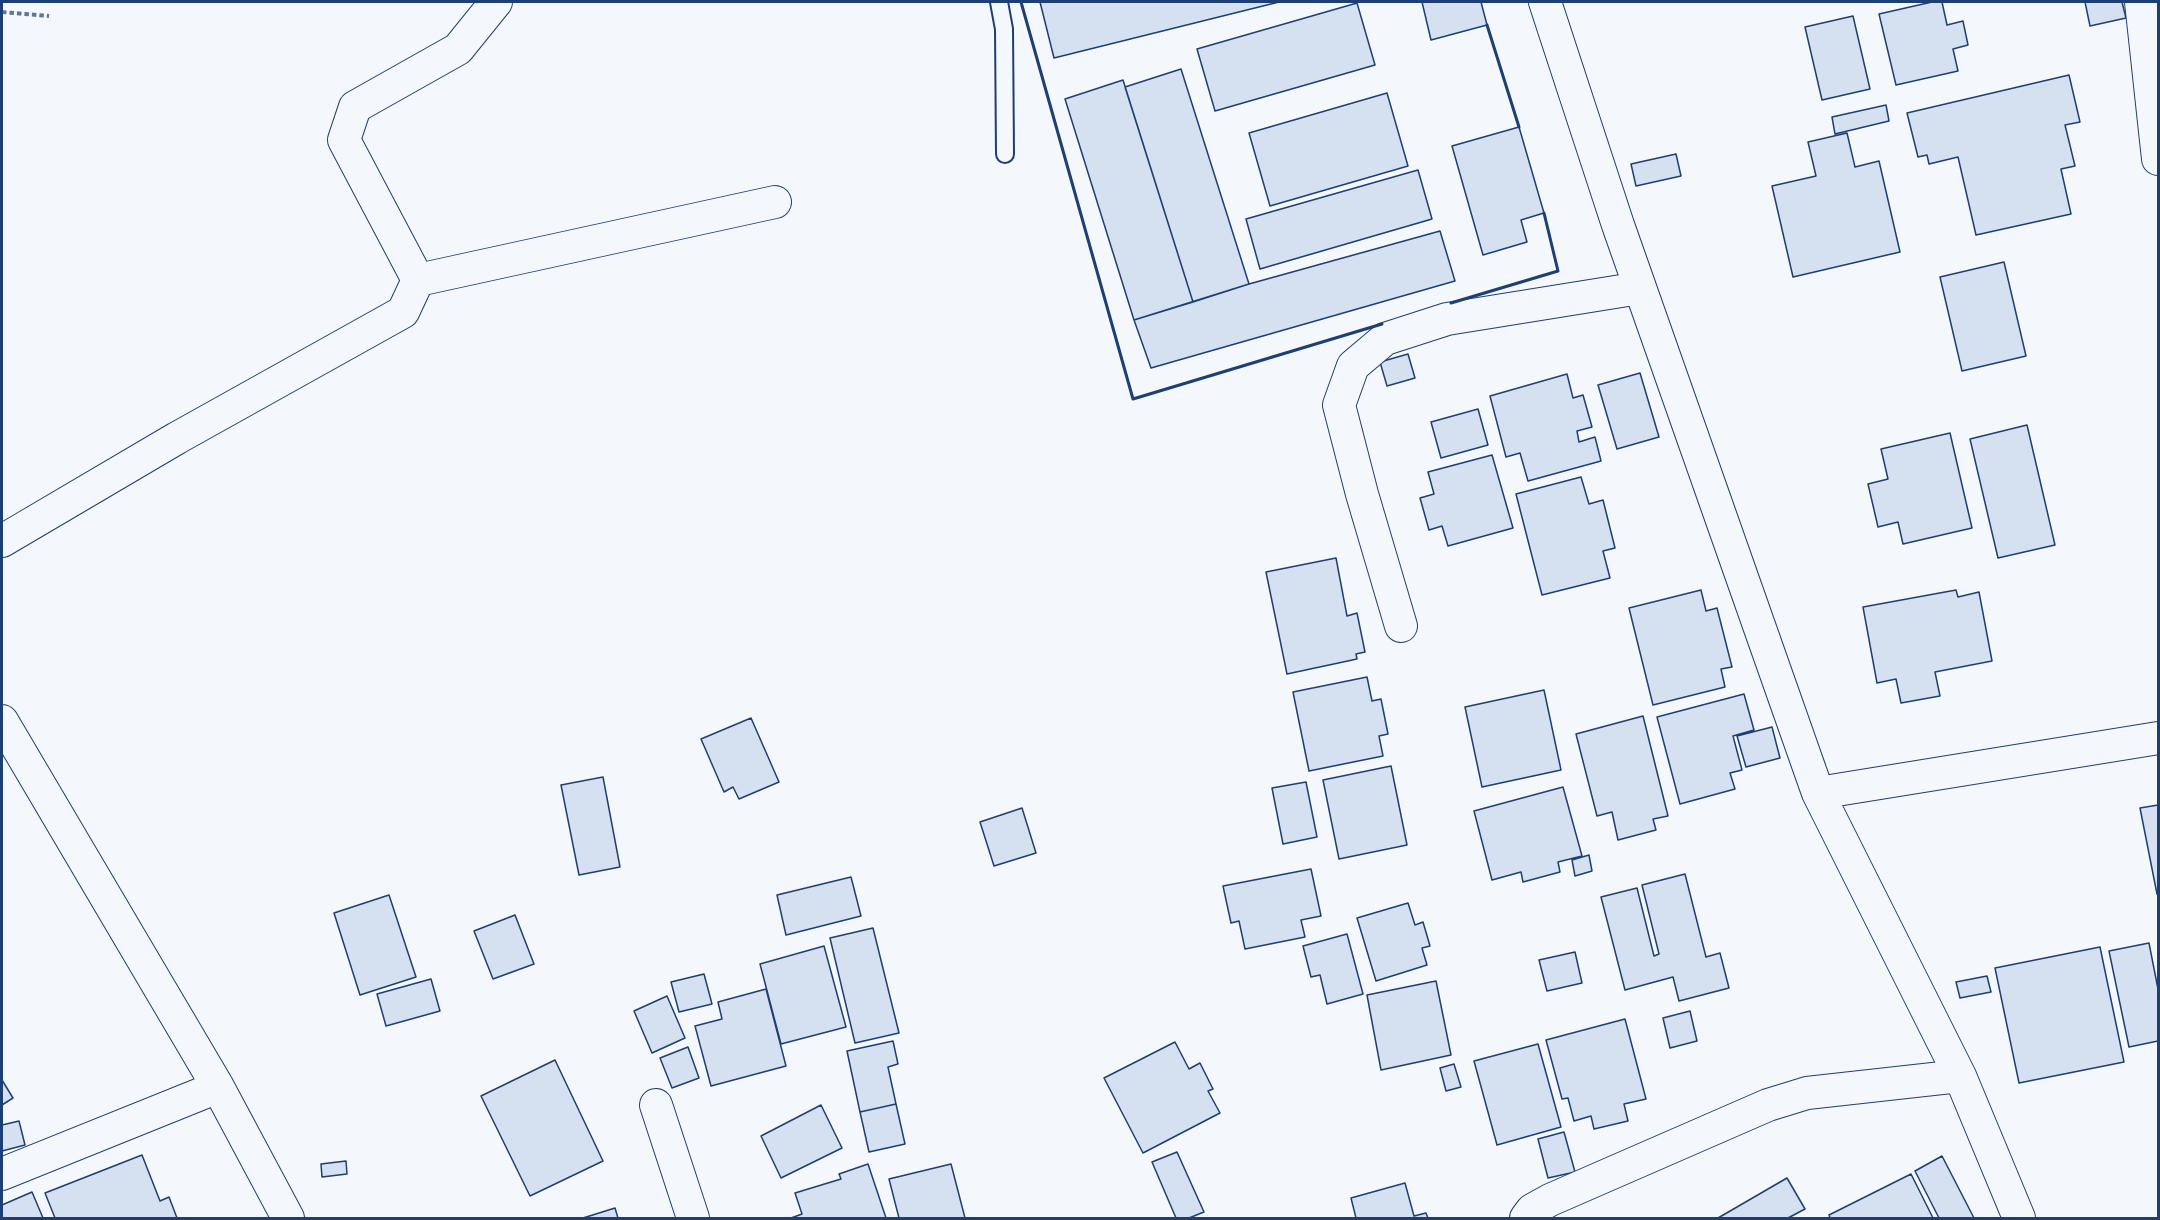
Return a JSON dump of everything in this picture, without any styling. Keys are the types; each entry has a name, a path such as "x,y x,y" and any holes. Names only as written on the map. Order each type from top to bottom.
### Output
{"street":[{"path":"418,280 344,140 347,126 355,107 458,49 496,2"},
{"path":"1545,2 1640,288 1818,793 1960,1076 2019,1218"},
{"path":"2141,2 2157,151"},
{"path":"418,280 775,202"},
{"path":"2,541 177,438 403,312 418,280"},
{"path":"1401,626 1362,494 1339,405 1353,366 1385,339 1447,319 1640,288"},
{"path":"2,721 218,1087 288,1218"},
{"path":"1818,793 2158,738"},
{"path":"1526,1218 1532,1210 1550,1200 1768,1105 1807,1093 1960,1076"},
{"path":"2,1174 218,1087"},
{"path":"656,1105 693,1218"}],"lane":[{"path":"999,2 1004,29 1005,154"}],"path":[{"path":"2,12 49,16"}],"building":[{"path":"1040,2 1279,2 1054,58"},
{"path":"1422,2 1481,2 1487,25 1431,40"},
{"path":"1932,2 1942,2 1947,25 1963,21 1968,45 1953,49 1958,71 1896,85 1879,14"},
{"path":"2085,2 2122,2 2126,18 2090,26"},
{"path":"1357,3 1375,65 1215,111 1197,49"},
{"path":"1853,16 1870,89 1822,100 1805,27"},
{"path":"1181,69 1249,284 1193,302 1125,87"},
{"path":"2069,75 2080,122 2065,125 2075,166 2061,169 2071,214 1976,235 1958,157 1929,164 1927,155 1918,157 1907,113"},
{"path":"1123,80 1193,302 1134,320 1065,99"},
{"path":"1387,93 1408,166 1270,206 1249,133"},
{"path":"1886,105 1889,121 1835,134 1832,117"},
{"path":"1519,127 1544,213 1521,220 1527,242 1483,255 1452,146"},
{"path":"1847,133 1855,167 1879,161 1900,252 1793,277 1772,186 1816,176 1808,142"},
{"path":"1676,154 1681,176 1636,186 1631,164"},
{"path":"1418,170 1432,219 1260,269 1246,219"},
{"path":"1440,231 1455,281 1151,368 1134,320 1249,284"},
{"path":"2004,262 2026,356 1962,371 1940,277"},
{"path":"1408,354 1415,378 1387,386 1380,362"},
{"path":"1640,373 1659,437 1617,449 1598,385"},
{"path":"1567,374 1573,398 1583,395 1592,427 1577,431 1579,442 1595,437 1601,461 1528,481 1520,453 1506,457 1490,396"},
{"path":"1478,409 1488,445 1441,458 1431,422"},
{"path":"2027,425 2055,545 1998,558 1970,439"},
{"path":"1950,433 1972,528 1903,544 1898,522 1878,527 1868,484 1888,479 1881,449"},
{"path":"1492,455 1513,528 1448,546 1442,526 1429,530 1420,498 1434,494 1428,472"},
{"path":"1581,477 1589,504 1603,500 1615,548 1603,551 1610,578 1542,595 1516,494"},
{"path":"1336,558 1347,616 1357,613 1365,652 1356,654 1357,659 1287,674 1266,572"},
{"path":"1701,590 1706,611 1717,608 1732,667 1721,669 1725,687 1653,705 1629,608"},
{"path":"1956,590 1958,597 1979,592 1992,661 1935,672 1940,696 1901,703 1896,679 1877,683 1863,607"},
{"path":"1367,677 1372,701 1381,699 1388,734 1379,736 1383,756 1309,771 1293,692"},
{"path":"1544,690 1561,770 1482,787 1465,707"},
{"path":"1744,694 1754,730 1733,736 1742,770 1730,773 1735,789 1680,804 1657,717"},
{"path":"1643,716 1668,816 1653,819 1656,830 1618,840 1612,812 1597,816 1576,734"},
{"path":"751,718 779,782 739,799 733,787 724,792 701,739"},
{"path":"1772,727 1780,758 1746,767 1737,736"},
{"path":"1391,766 1407,845 1339,859 1323,780"},
{"path":"603,777 620,867 579,875 561,785"},
{"path":"1306,782 1317,837 1283,844 1272,788"},
{"path":"1563,787 1582,856 1558,862 1560,872 1523,882 1521,872 1492,880 1474,811"},
{"path":"2158,805 2158,894 2157,894 2140,808"},
{"path":"1022,808 1036,853 994,866 980,822"},
{"path":"1589,855 1592,871 1575,876 1572,860"},
{"path":"1311,869 1321,916 1301,920 1305,937 1245,949 1239,921 1231,923 1223,886"},
{"path":"1685,874 1706,957 1720,953 1729,988 1679,1001 1673,977 1625,990 1601,897 1637,888 1654,956 1659,954 1642,885"},
{"path":"851,877 861,916 786,935 777,895"},
{"path":"389,895 416,977 360,995 334,913"},
{"path":"1408,903 1415,925 1423,922 1430,946 1422,948 1427,965 1376,981 1357,918"},
{"path":"515,915 534,964 493,979 474,931"},
{"path":"873,928 899,1033 855,1043 830,938"},
{"path":"1347,934 1363,994 1327,1004 1320,975 1311,977 1303,946"},
{"path":"2149,943 2158,989 2158,1041 2129,1047 2109,951"},
{"path":"824,946 846,1027 781,1044 760,964"},
{"path":"2100,947 2124,1062 2019,1083 1995,968"},
{"path":"1575,952 1582,983 1547,991 1539,960"},
{"path":"704,974 712,1004 679,1012 671,982"},
{"path":"1987,976 1991,992 1960,998 1956,982"},
{"path":"431,979 440,1011 386,1026 377,994"},
{"path":"1436,981 1451,1055 1381,1070 1367,995"},
{"path":"766,989 786,1066 711,1086 695,1026 722,1019 718,1002"},
{"path":"667,996 685,1038 652,1053 634,1011"},
{"path":"1690,1011 1697,1041 1670,1048 1663,1018"},
{"path":"1625,1019 1646,1099 1624,1104 1628,1121 1594,1129 1591,1116 1574,1121 1568,1098 1562,1099 1546,1040"},
{"path":"893,1041 898,1064 888,1067 896,1104 860,1112 847,1051"},
{"path":"1175,1042 1189,1069 1200,1063 1213,1089 1208,1091 1220,1113 1143,1153 1104,1078"},
{"path":"1538,1044 1561,1127 1497,1145 1474,1061"},
{"path":"688,1047 699,1078 672,1088 660,1058"},
{"path":"555,1060 603,1161 530,1196 481,1096"},
{"path":"1454,1064 1461,1087 1446,1091 1440,1068"},
{"path":"2,1080 13,1098 2,1105"},
{"path":"896,1104 905,1144 869,1152 860,1112"},
{"path":"821,1105 842,1148 781,1178 761,1136"},
{"path":"19,1121 25,1145 2,1151 2,1125"},
{"path":"1564,1132 1575,1172 1548,1178 1538,1139"},
{"path":"1177,1152 1204,1212 1189,1218 1176,1218 1152,1162"},
{"path":"142,1155 160,1201 169,1197 177,1218 55,1218 45,1193"},
{"path":"1942,1156 1974,1218 1939,1218 1915,1171"},
{"path":"346,1161 347,1174 322,1177 321,1164"},
{"path":"868,1164 886,1218 791,1218 802,1214 795,1193 841,1179 839,1174"},
{"path":"951,1164 965,1218 899,1218 889,1179"},
{"path":"1911,1174 1933,1218 1830,1218 1829,1215"},
{"path":"1787,1178 1805,1209 1788,1218 1718,1218"},
{"path":"1405,1183 1414,1216 1426,1213 1428,1218 1356,1218 1351,1198"},
{"path":"32,1192 43,1218 2,1218 2,1205"},
{"path":"615,1208 618,1218 583,1218"}],"wall":[{"path":"1021,2 1133,399 1382,324"},
{"path":"1487,25 1519,127"},
{"path":"1451,303 1558,271 1544,213"}]}
